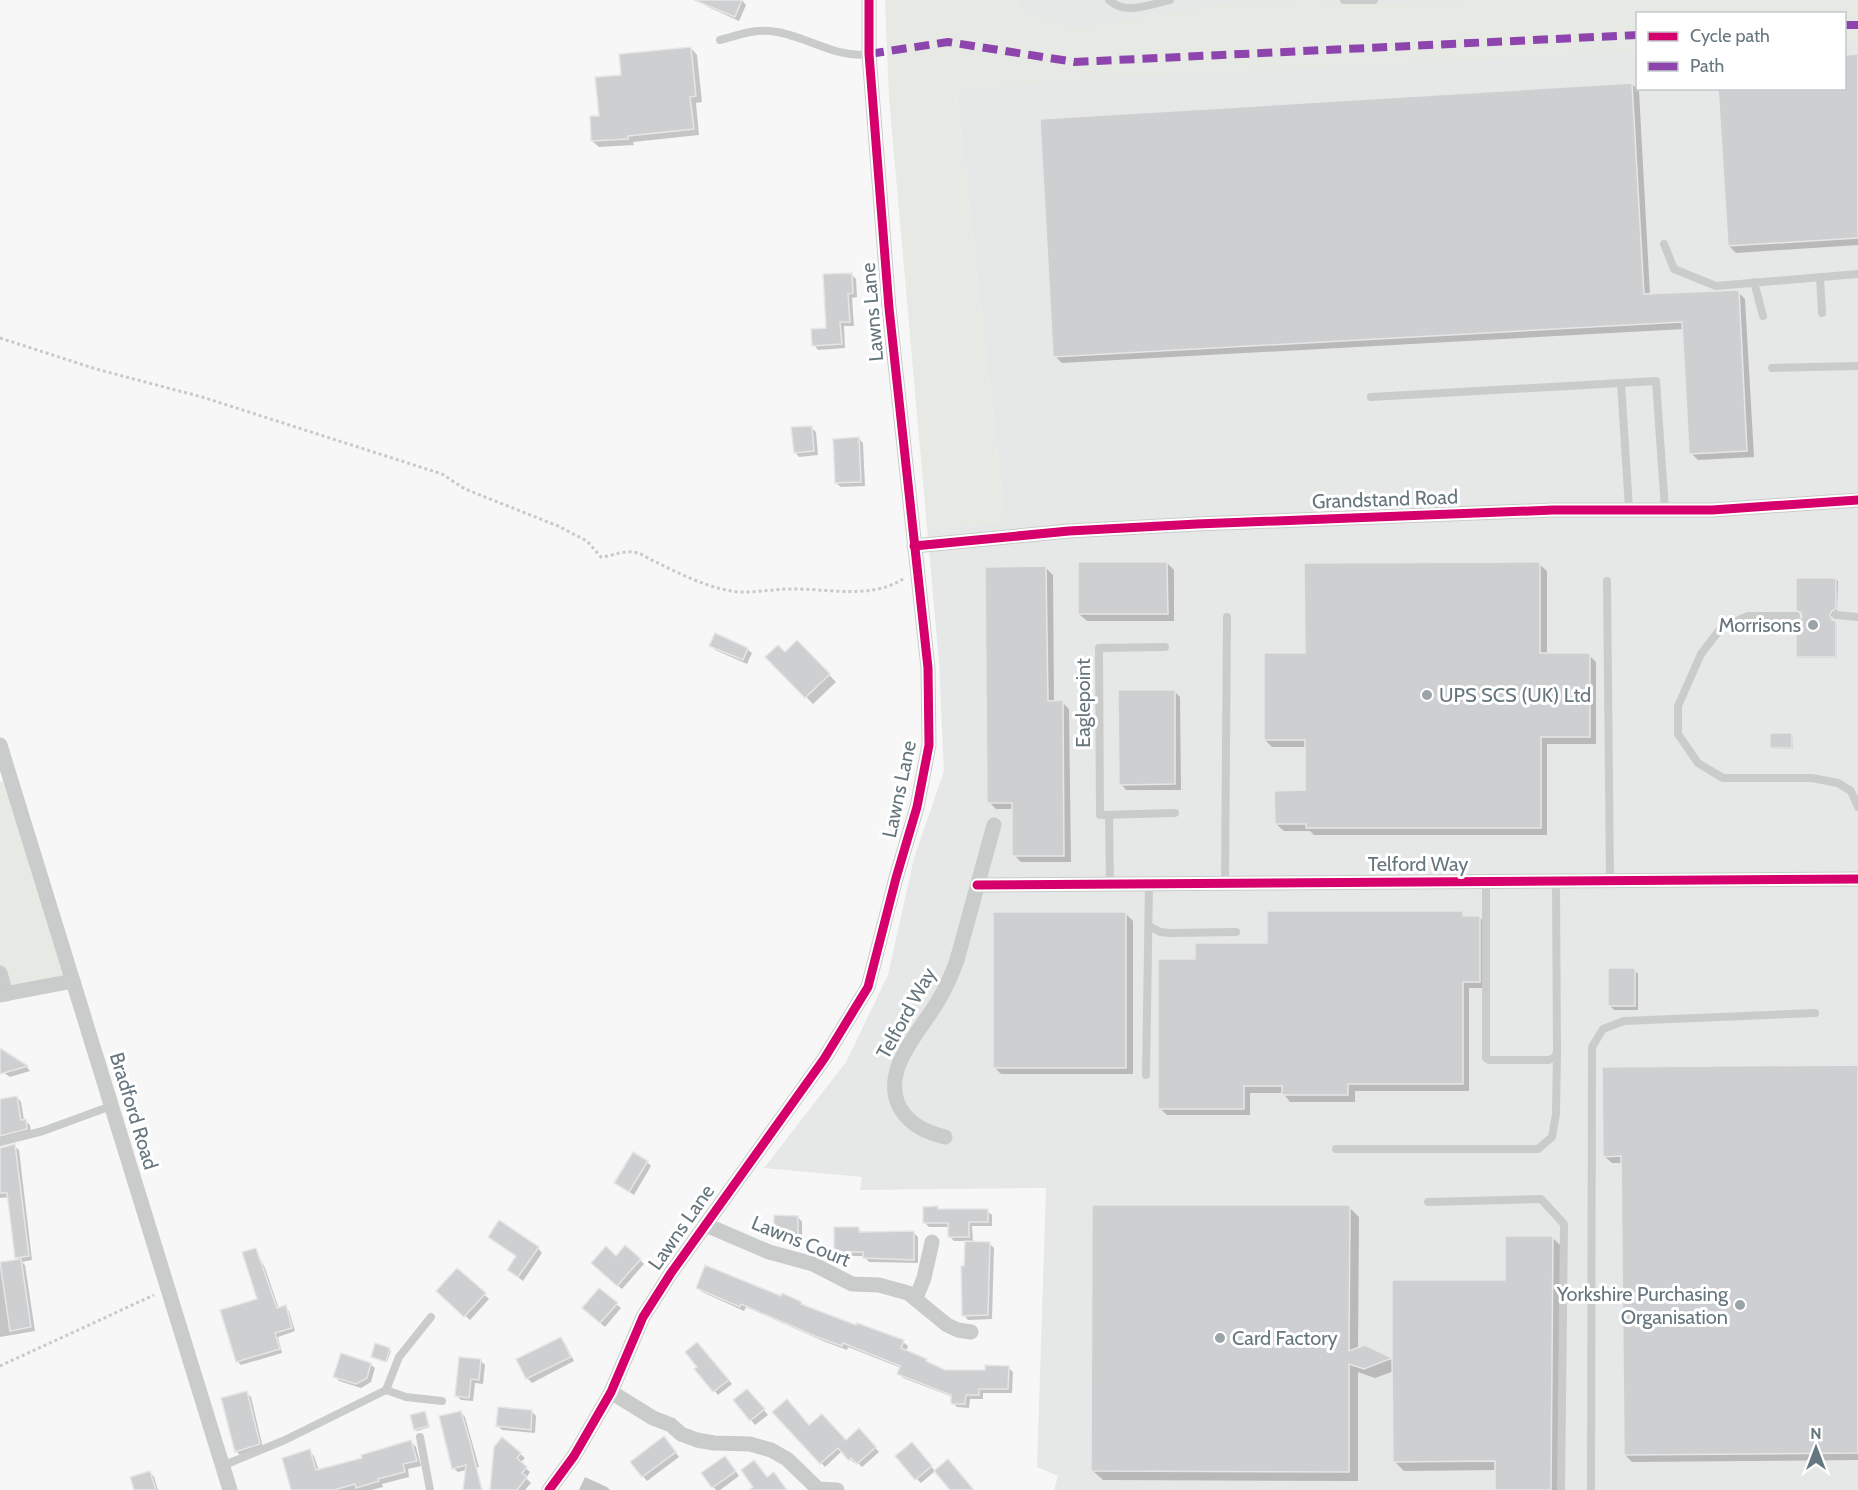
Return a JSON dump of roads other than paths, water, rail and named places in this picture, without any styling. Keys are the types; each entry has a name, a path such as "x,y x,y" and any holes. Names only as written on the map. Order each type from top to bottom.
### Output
{"street":[{"name":"Lawns Lane","path":"549,1490 574,1456 611,1392 643,1317 670,1273 824,1059 868,987 917,807 929,745 928,668 889,309 869,54 869,0"},
{"name":"Grandstand Road","path":"914,546 1070,531 1197,524 1553,510 1712,510 1858,500"},
{"name":"Bradford Road","path":"0,745 5,780 73,981 230,1490"},
{"name":"Telford Way","path":"945,1137 927,1132 904,1114 897,1101 893,1085 904,1054 950,980 994,825"},
{"name":"Telford Way","path":"978,885 1858,879"},
{"path":"0,974 3,994 73,981"},
{"name":"Lawns Court","path":"706,1225 769,1252 813,1264 852,1284 879,1285 908,1293 947,1325 971,1332"},
{"path":"916,1298 924,1278 932,1242"},
{"path":"611,1392 653,1418 671,1425 681,1434 714,1443 750,1444 771,1449 787,1459 818,1489 837,1490"}],"lane":[{"path":"1109,0 1114,6 1128,9 1170,0"},
{"path":"1344,0 1374,0"},
{"path":"720,40 768,30 801,38 832,51 856,56 869,54"},
{"path":"1664,244 1674,269 1716,286 1858,274"},
{"path":"1820,277 1822,313"},
{"path":"1754,282 1763,316"},
{"path":"1772,368 1858,366"},
{"path":"1371,397 1656,381 1665,510"},
{"path":"1621,383 1629,509"},
{"path":"1607,581 1610,881"},
{"path":"1836,615 1858,617"},
{"path":"1226,884 1227,616"},
{"path":"1796,616 1748,616 1721,628 1701,654 1678,706 1678,734 1698,763 1723,778 1812,778 1838,783 1851,791 1858,807"},
{"name":"Eaglepoint","path":"1110,885 1109,815 1100,815 1099,648 1165,647"},
{"path":"1109,815 1175,813"},
{"path":"1486,882 1486,1058 1489,1060 1549,1060 1555,1057 1557,1052"},
{"path":"1336,1149 1538,1149 1552,1137 1556,1114 1557,1052 1556,882"},
{"path":"1146,1076 1149,884"},
{"path":"1149,926 1160,932 1170,933 1236,932"},
{"path":"1591,1490 1592,1047 1604,1029 1624,1021 1815,1013"},
{"path":"0,1142 43,1131 111,1106"},
{"path":"1428,1202 1541,1199 1564,1224 1561,1490"},
{"path":"222,1466 285,1440 386,1390 399,1358 431,1317"},
{"path":"386,1390 406,1397 442,1401"},
{"path":"420,1437 430,1490"}],"place":[{"name":"Morrisons","path":"1813,625"},
{"name":"UPS SCS (UK) Ltd","path":"1427,695"},
{"name":"Yorkshire Purchasing Organisation","path":"1740,1305"},
{"name":"Card Factory","path":"1220,1338"}]}
